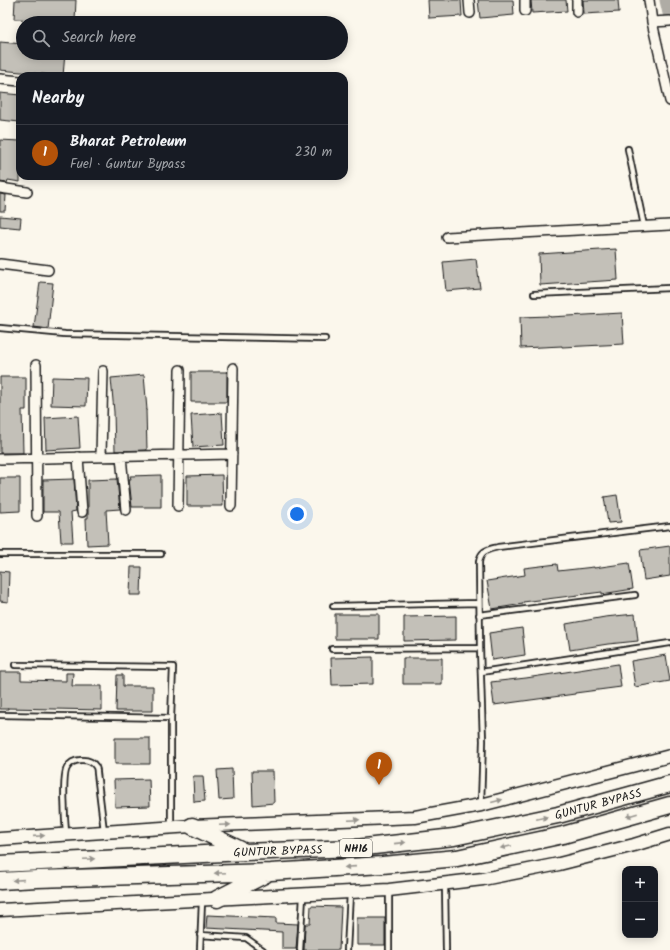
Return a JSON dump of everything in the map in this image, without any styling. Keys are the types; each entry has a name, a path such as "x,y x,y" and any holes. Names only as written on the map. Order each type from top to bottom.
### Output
{"highway":[{"name":"GUNTUR BYPASS","path":"0,864 356,848 454,837 558,815 670,784"},
{"name":"GUNTUR BYPASS","path":"0,881 37,878 271,872 382,865 458,858 563,835 670,805"},
{"path":"192,826 245,852"},
{"path":"209,899 271,872"}],"street":[{"path":"469,0 470,13"},
{"path":"524,0 525,11"},
{"path":"577,0 577,12"},
{"path":"649,0 652,22 670,101"},
{"path":"652,22 670,21"},
{"path":"0,79 16,81"},
{"path":"0,188 27,192"},
{"path":"447,237 670,225"},
{"path":"0,264 48,270"},
{"path":"36,365 37,516"},
{"path":"231,506 234,368"},
{"path":"178,506 180,370"},
{"path":"101,456 103,371"},
{"path":"0,458 232,454"},
{"path":"121,456 126,510"},
{"path":"78,457 82,512"},
{"path":"0,839 170,827 415,817 481,805 670,756"},
{"path":"0,910 389,890 445,884 483,879 559,864 634,845 670,834"}],"lane":[{"path":"628,149 644,226"},
{"path":"534,294 670,288"},
{"path":"0,328 65,334 325,339"},
{"path":"481,805 483,741 479,615 480,556 483,552 489,549 498,547 670,526"},
{"path":"0,554 161,554"},
{"path":"479,615 635,595"},
{"path":"333,606 479,603"},
{"path":"481,672 670,643"},
{"path":"332,649 480,648"},
{"path":"15,665 173,667 170,827"},
{"path":"0,715 171,718"},
{"path":"66,835 65,777 67,767 73,762 82,760 90,761 96,766 105,832"},
{"path":"445,884 446,950"},
{"path":"389,890 390,950"},
{"path":"347,950 350,892"},
{"path":"300,950 303,894"},
{"path":"200,950 200,935 209,899"},
{"path":"200,935 246,938 263,950"}],"building":[{"path":"15,0 76,0 75,16 16,16 16,19 14,19"},
{"path":"428,0 461,0 462,16 429,18"},
{"path":"478,0 513,0 514,15 480,18"},
{"path":"531,0 566,0 567,11 532,13"},
{"path":"583,0 618,0 619,12 584,14"},
{"path":"0,42 16,43 16,60 64,60 63,72 21,72 0,70"},
{"path":"0,93 16,95 16,122 0,120"},
{"path":"0,140 16,141 16,180 20,180 20,182 8,180 7,183 0,182"},
{"path":"0,194 6,195 5,211 0,211"},
{"path":"0,216 21,218 20,228 0,226"},
{"path":"616,249 618,280 540,285 539,254"},
{"path":"476,259 480,288 446,291 443,262"},
{"path":"40,282 53,283 48,329 34,327"},
{"path":"622,313 624,344 521,348 520,317"},
{"path":"191,372 227,372 227,402 191,402"},
{"path":"144,375 147,410 147,450 115,451 111,378"},
{"path":"0,377 26,377 26,410 22,410 23,453 0,453"},
{"path":"52,377 87,378 86,406 51,405"},
{"path":"222,413 224,445 193,447 191,415"},
{"path":"78,416 80,448 46,450 45,418"},
{"path":"161,475 161,507 132,507 130,476"},
{"path":"222,475 223,506 187,506 187,476"},
{"path":"0,478 20,478 20,511 0,512"},
{"path":"74,479 76,511 71,512 73,542 61,542 59,512 43,512 43,480"},
{"path":"117,479 120,509 106,510 108,544 87,545 86,518 88,518 88,480"},
{"path":"617,495 621,522 608,523 604,497"},
{"path":"670,546 670,576 644,580 640,550"},
{"path":"629,563 633,589 602,594 602,592 523,602 523,604 492,609 487,581 525,575 524,568 557,564 558,571"},
{"path":"131,567 142,567 141,595 130,595"},
{"path":"0,571 9,572 8,602 0,601"},
{"path":"335,614 379,614 379,639 335,639"},
{"path":"635,614 638,641 570,650 566,624 605,617"},
{"path":"456,616 456,640 404,641 404,617"},
{"path":"522,628 525,655 492,660 489,633"},
{"path":"666,655 670,681 635,687 631,661"},
{"path":"373,657 373,684 332,685 331,658"},
{"path":"403,658 442,658 442,684 403,684"},
{"path":"618,664 621,687 494,705 491,682"},
{"path":"0,672 21,672 21,680 66,681 66,673 73,673 72,686 102,686 102,710 0,709"},
{"path":"117,675 123,675 123,686 153,686 153,711 116,711"},
{"path":"115,738 150,738 150,764 115,764"},
{"path":"232,769 233,799 219,800 217,770"},
{"path":"252,771 273,771 274,803 253,805"},
{"path":"193,776 203,776 205,801 194,802"},
{"path":"149,779 150,806 115,807 114,780"},
{"path":"311,906 341,907 339,950 304,950 305,924 310,924"},
{"path":"207,915 276,918 276,923 298,924 296,949 282,949 282,932 206,928"},
{"path":"357,918 385,918 385,945 357,945"}],"waterway":[{"path":"667,0 670,13"}],"place":[{"name":"Bharat Petroleum","path":"379,785"}]}
